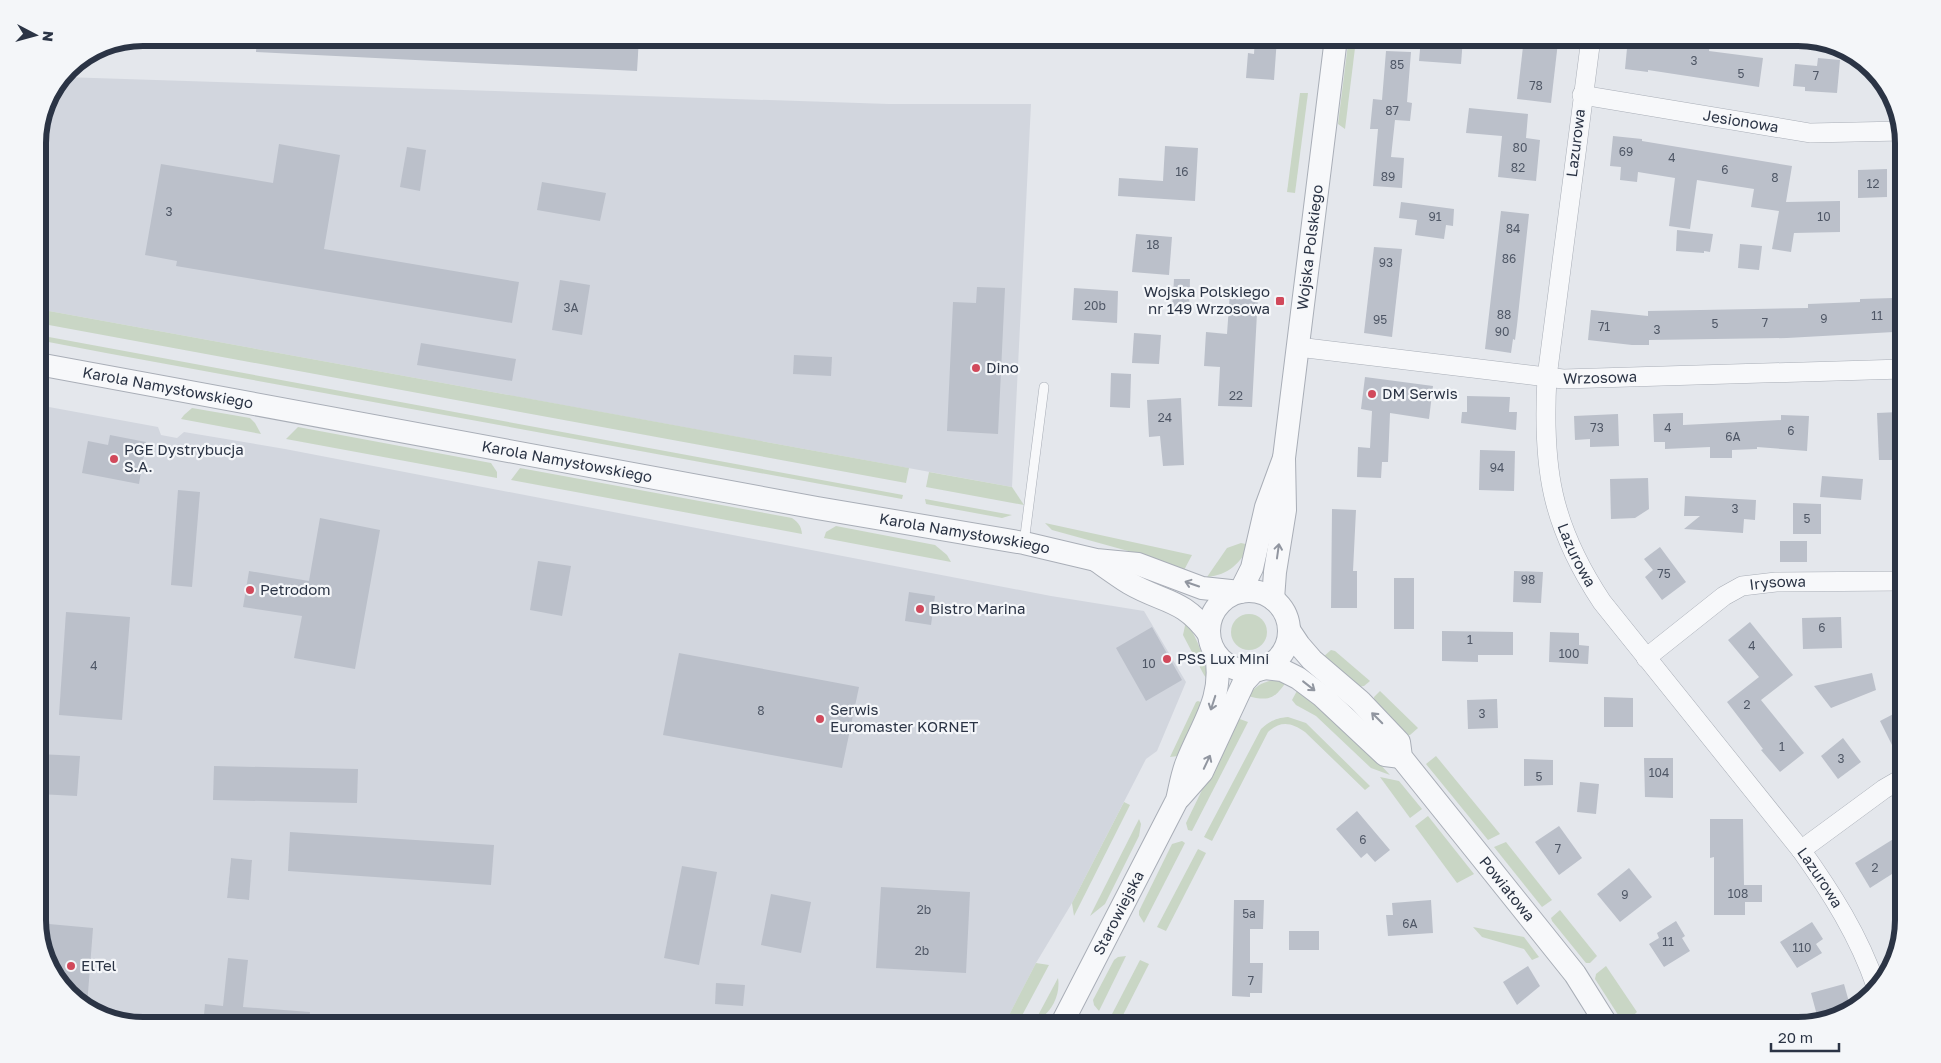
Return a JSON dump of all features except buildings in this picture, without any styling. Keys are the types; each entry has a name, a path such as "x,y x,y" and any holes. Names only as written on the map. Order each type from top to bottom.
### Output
{"street":[{"name":"Wojska Polskiego","path":"1273,599 1275,572 1285,510 1284,458 1335,46"},
{"name":"Lazurowa","path":"1590,46 1547,377 1545,430 1547,454 1553,493 1561,525 1577,561 1593,588 1646,658 1801,850 1821,878 1847,920 1874,980"},
{"name":"Jesionowa","path":"1582,95 1810,133 1894,131"},
{"name":"Wrzosowa","path":"1298,347 1580,380 1895,369"},
{"name":"Karola Namysłowskiego","path":"46,365 826,510 1024,543 1096,560 1138,564 1202,588 1240,592"},
{"name":"Wojska Polskiego","path":"1240,592 1252,568 1266,507 1284,458"},
{"name":"Karola Namysłowskiego","path":"1096,560 1130,584 1183,607 1198,620 1213,644"},
{"name":"Irysowa","path":"1646,658 1724,596 1742,586 1764,582 1895,581"},
{"path":"1251,591 1273,599 1282,608 1287,618 1288,642 1283,653 1276,662 1260,670 1233,668 1224,663 1213,644 1213,613 1219,604 1229,596 1240,592 1251,591"},
{"name":"Powiatowa","path":"1289,630 1312,660 1360,701 1399,742 1401,757 1575,974 1601,1017"},
{"name":"Starowiejska","path":"1066,1017 1177,800 1186,764 1216,696 1218,680 1213,644"},
{"name":"Starowiejska","path":"1177,800 1202,772 1244,682 1260,670"},
{"name":"Powiatowa","path":"1260,670 1282,670 1298,678 1322,696 1385,754 1401,757"},
{"path":"1801,850 1895,783"}],"lane":[{"path":"1024,543 1044,387"}],"shaded area":[{"path":"73,77 889,104 1031,104 1012,487 46,310 46,137 54,106 66,84"},
{"path":"46,406 158,427 161,435 177,438 184,432 285,449 1051,596 1144,611 1186,682 1157,751 1146,759 1072,903 1036,963 1008,1017 143,1017 118,1013 100,1007 79,993 63,974 51,951 46,926","holes":["231,858 252,860 248,900 227,898"]}],"green space":[{"path":"1348,46 1355,46 1345,129 1338,124"},
{"path":"1300,93 1308,93 1295,193 1287,192"},
{"path":"46,310 909,468 906,483 46,324"},
{"path":"46,336 903,495 902,499 46,342"},
{"path":"192,408 250,418 261,434 181,419"},
{"path":"298,427 491,463 497,472 497,478 286,439"},
{"path":"520,468 792,518 799,525 802,534 511,480"},
{"path":"929,472 1012,487 1024,505 926,487"},
{"path":"925,499 1012,515 1002,518 926,504"},
{"path":"1045,523 1192,555 1183,572 1139,554 1052,530"},
{"path":"836,526 935,545 947,555 951,562 824,538 826,532"},
{"path":"1241,543 1250,545 1238,563 1222,574 1207,577 1227,548"},
{"path":"1249,614 1262,619 1267,632 1262,645 1249,650 1236,645 1231,632 1236,619"},
{"path":"1186,621 1200,649 1208,680 1183,635"},
{"path":"1331,650 1335,651 1370,681 1364,686 1358,687 1323,657"},
{"path":"1276,680 1286,682 1274,696 1265,699 1247,696 1260,685"},
{"path":"1298,689 1364,747 1390,775 1371,768 1316,716 1296,705 1292,700"},
{"path":"1380,691 1418,728 1410,735 1406,735 1375,704 1374,697"},
{"path":"1196,702 1203,703 1178,756 1170,757"},
{"path":"1288,717 1306,723 1370,786 1365,790 1305,732 1291,725 1282,724 1268,732 1212,841 1204,837 1261,729 1273,720"},
{"path":"1237,718 1248,722 1192,831 1188,830 1186,823"},
{"path":"1436,756 1500,834 1488,840 1426,764"},
{"path":"1380,777 1399,781 1422,809 1410,818"},
{"path":"1124,802 1130,805 1074,916 1072,903"},
{"path":"1428,816 1474,874 1457,883 1415,826"},
{"path":"1139,819 1141,824 1139,836 1105,904 1090,916"},
{"path":"1182,841 1185,843 1144,923 1139,915 1139,911 1172,844"},
{"path":"1506,842 1552,900 1542,907 1494,847"},
{"path":"1198,849 1206,853 1166,931 1157,927"},
{"path":"1560,910 1597,956 1590,963 1586,963 1552,921 1551,918"},
{"path":"1473,927 1524,937 1539,957 1532,960 1524,949 1482,937"},
{"path":"1126,956 1099,1011 1094,1005 1093,1000 1114,960 1118,957"},
{"path":"1140,960 1149,964 1122,1017 1111,1017"},
{"path":"1036,963 1049,965 1021,1017 1008,1017"},
{"path":"1606,966 1637,1012 1632,1017 1619,1017 1595,979 1596,974"},
{"path":"1058,978 1058,991 1054,1003 1046,1014 1042,1017 1037,1017"}],"place":[{"name":"Wojska Polskiego nr 149 Wrzosowa","path":"1280,301"},
{"name":"Dino","path":"976,368"},
{"name":"DM Serwis","path":"1372,394"},
{"name":"PGE Dystrybucja S.A.","path":"114,459"},
{"name":"Petrodom","path":"250,590"},
{"name":"Bistro Marina","path":"920,609"},
{"name":"PSS Lux Mini","path":"1167,659"},
{"name":"Serwis Euromaster KORNET","path":"820,719"},
{"name":"ElTel","path":"71,966"}]}
